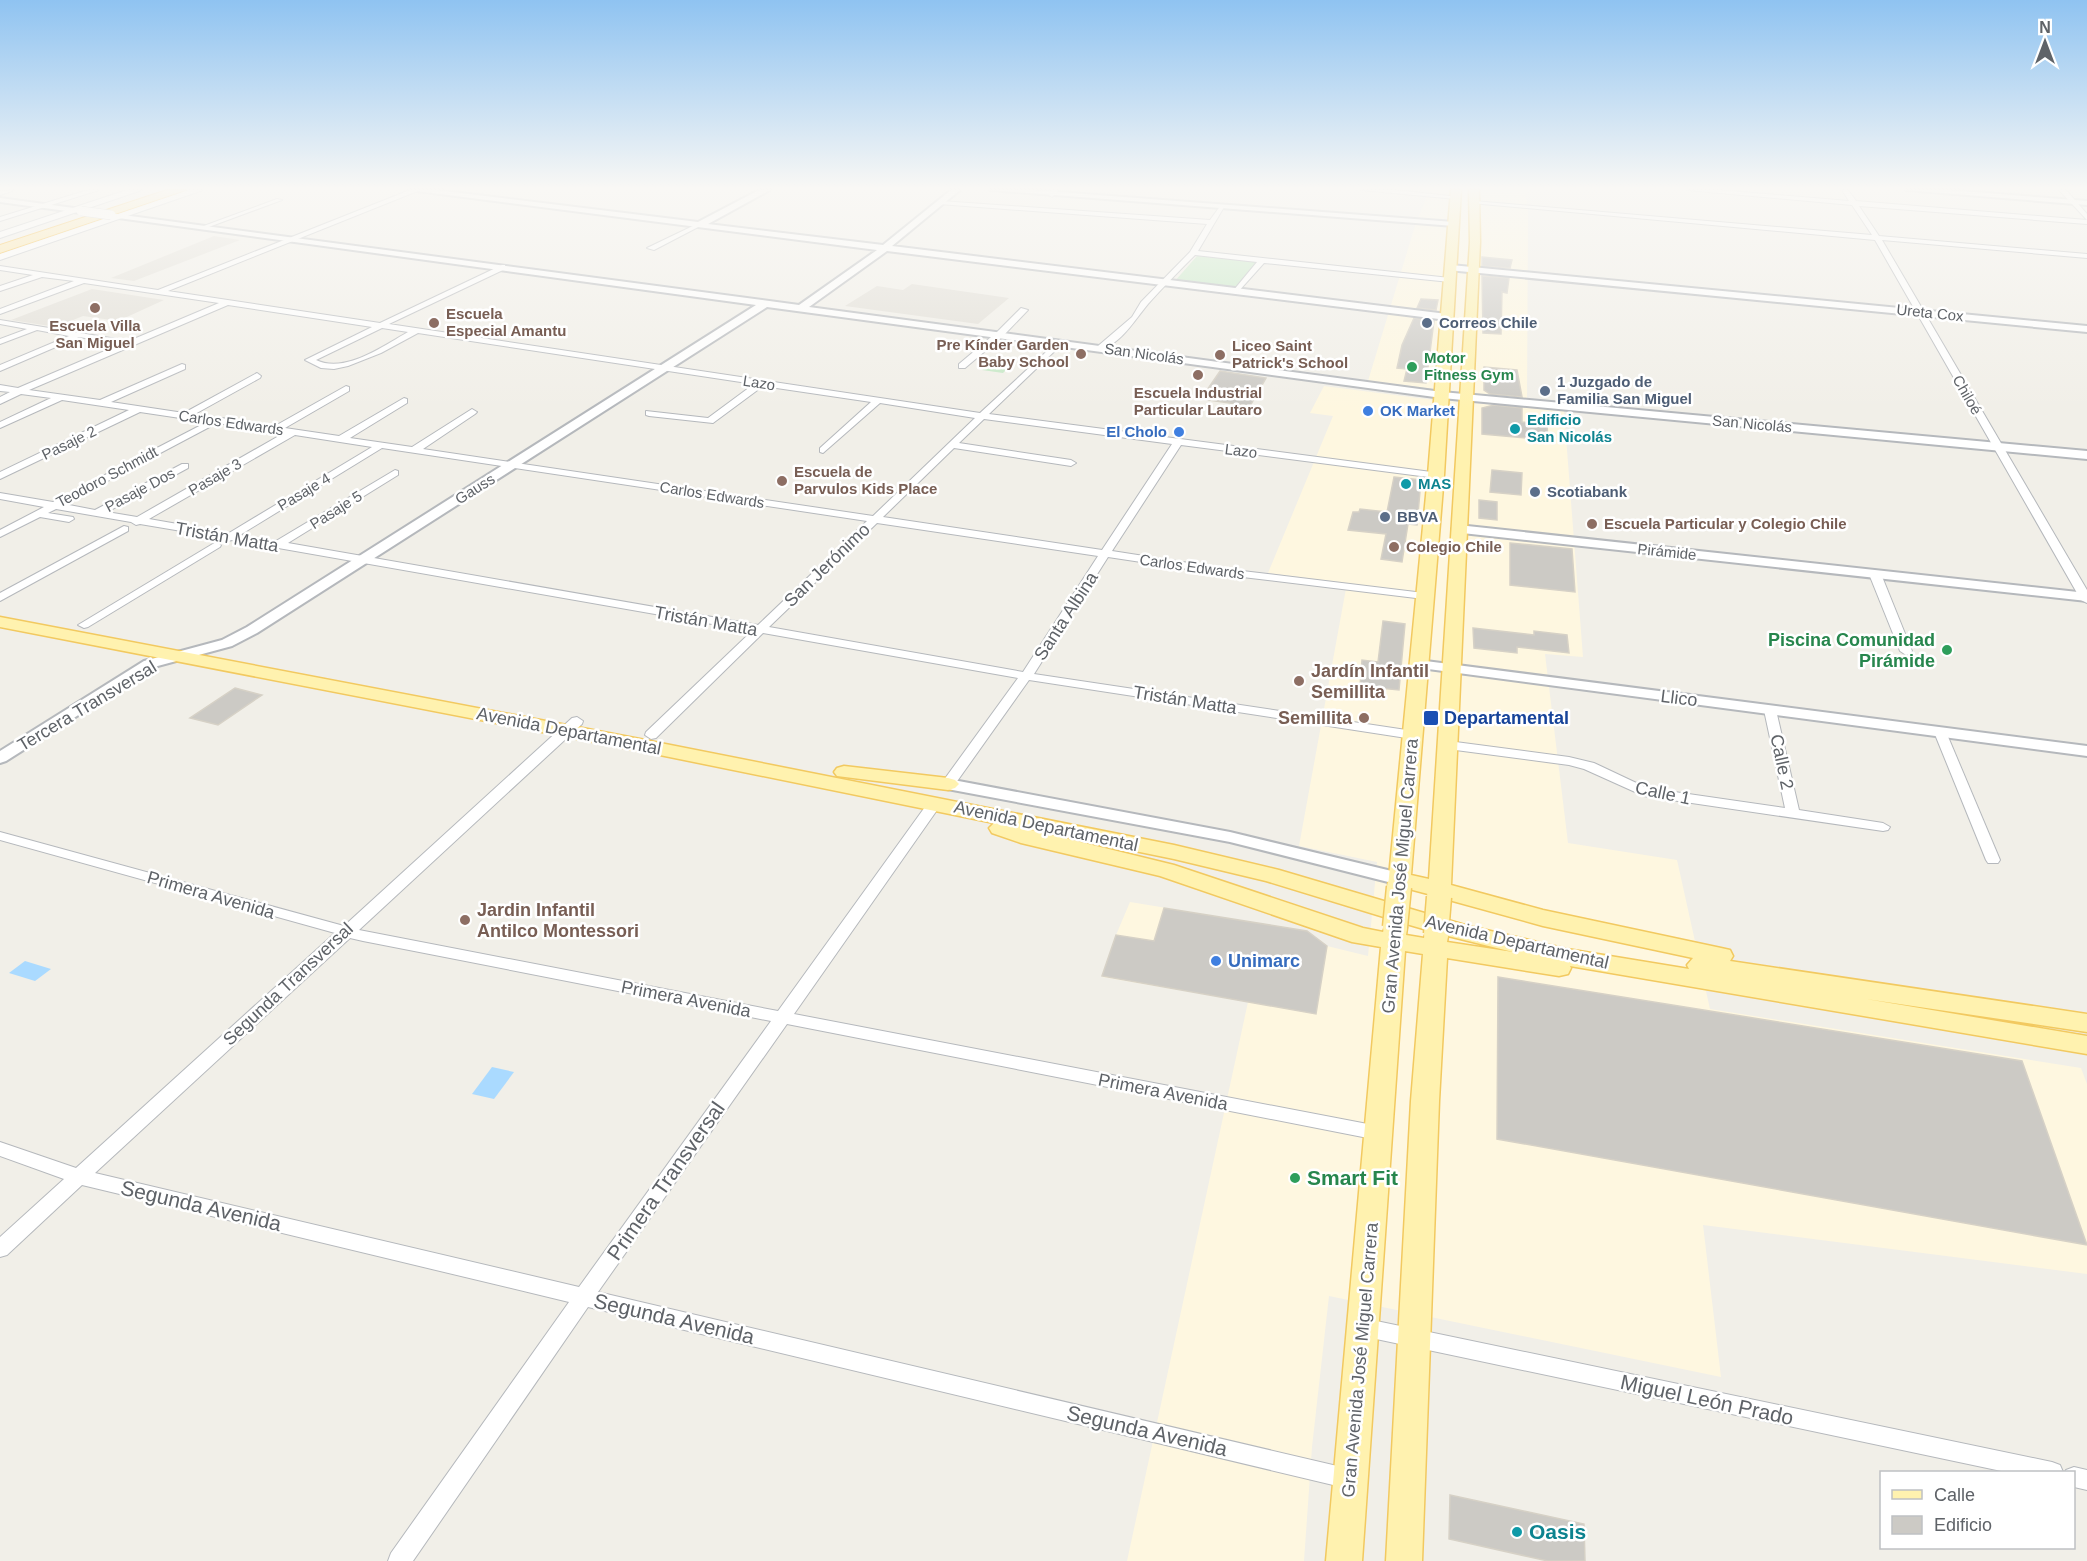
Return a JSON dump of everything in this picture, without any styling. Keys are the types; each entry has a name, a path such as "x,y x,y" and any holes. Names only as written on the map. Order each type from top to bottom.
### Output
{"main road":[{"name":"Gran Avenida José Miguel Carrera","path":"1344,1561 1394,934 1436,475 1451,263"},
{"name":"Gran Avenida José Miguel Carrera","path":"1404,1561 1425,1101 1448,745 1450,668 1473,263"},
{"path":"1431,530 1458,530"},
{"name":"Avenida Departamental","path":"0,609 1213,861 1316,887 1462,932 1567,957 2070,1028"},
{"name":"Avenida Departamental","path":"0,622 175,657 571,726 651,735 838,771 1208,849 1361,887 1462,917 1557,941 2070,1028 2087,1045"},
{"path":"838,771 948,784"},
{"path":"935,803 1029,838 1156,867 1360,936 1394,934 1923,1028 1996,1036 2070,1028"},
{"path":"1400,883 1608,934 1939,993 2070,1028"}],"street":[{"path":"159,292 233,263"},
{"name":"San Nicolás","path":"471,263 1466,398 2087,455"},
{"path":"801,308 864,263"},
{"path":"1008,263 1448,317"},
{"path":"1101,348 1135,318 1144,304 1183,263"},
{"path":"1237,291 1260,263"},
{"path":"1289,263 1450,274"},
{"name":"Chiloé","path":"1891,263 2086,598"},
{"path":"416,331 352,364 340,366 314,363 309,360 502,267"},
{"name":"Lazo","path":"0,268 981,416 1436,475"},
{"name":"Ureta Cox","path":"1450,274 1472,270 2087,329"},
{"name":"Lazo","path":"0,289 42,274"},
{"name":"Lazo","path":"0,312 84,281"},
{"path":"0,401 228,302"},
{"name":"Gauss","path":"175,657 238,638 766,303"},
{"path":"962,366 1000,334 1024,309"},
{"path":"0,322 130,344"},
{"path":"0,342 36,328"},
{"path":"0,368 78,335"},
{"name":"San Jerónimo","path":"651,735 1059,342"},
{"path":"99,404 182,367"},
{"path":"185,416 257,376"},
{"path":"650,413 710,421 761,383"},
{"name":"Carlos Edwards","path":"0,388 1274,579 1424,596"},
{"path":"275,430 346,389"},
{"path":"0,425 59,398"},
{"path":"823,450 877,400"},
{"path":"341,440 404,401"},
{"name":"Pasaje 2","path":"0,476 139,410"},
{"path":"414,450 472,412"},
{"name":"Teodoro Schmidt","path":"0,534 215,421"},
{"name":"Pasaje 3","path":"136,522 293,432"},
{"name":"Santa Albina","path":"948,784 1026,676 1177,443"},
{"name":"Pasaje 4","path":"228,538 381,445"},
{"path":"951,445 1071,463"},
{"name":"Pasaje Dos","path":"95,514 185,466"},
{"name":"Pasaje 5","path":"276,546 395,473"},
{"name":"Tristán Matta","path":"0,496 276,546 356,564"},
{"name":"Tristán Matta","path":"38,514 216,545 356,564 759,630 1026,676 1413,735"},
{"path":"0,598 124,529"},
{"name":"Pirámide","path":"1458,530 2086,598"},
{"path":"84,625 216,545"},
{"path":"1875,574 1906,651"},
{"name":"Tercera Transversal","path":"0,758 149,664 175,657"},
{"name":"Llico","path":"1418,664 2087,751"},
{"name":"Calle 2","path":"1770,710 1793,814"},
{"name":"Segunda Transversal","path":"0,1249 571,726"},
{"path":"1940,732 1993,860"},
{"name":"Calle 1","path":"1448,745 1569,761 1589,766 1644,792 1883,827"},
{"name":"Avenida Departamental","path":"948,784 1230,837 1400,883"},
{"name":"Primera Transversal","path":"399,1561 935,803"},
{"name":"Primera Avenida","path":"0,836 344,932 1378,1133"},
{"name":"Segunda Avenida","path":"0,1149 79,1177 1350,1479"},
{"name":"Miguel León Prado","path":"1362,1327 2043,1471"}],"shaded area":[{"path":"148,263 181,263 134,281 111,278"},
{"path":"1404,263 1528,263 1527,400 1368,381"},
{"path":"912,284 1009,298 978,324 845,306 877,286 903,290"},
{"name":"Escuela Villa San Miguel","path":"92,289 164,300 118,321 83,316 56,327 11,320"},
{"path":"1324,386 1426,399 1564,411 1583,657 1545,654 1568,843 1677,860 1710,1009 2081,1068 2087,1084 2087,1274 1703,1225 1721,1377 1329,1296 1312,1447 1304,1561 1127,1561 1248,1002 1102,977 1116,935 1130,902 1307,931 1327,946 1368,956 1377,862 1299,846 1347,583 1268,573 1333,416 1310,413"}],"green space":[{"path":"1191,263 1256,263 1235,289 1174,282"},
{"path":"996,356 1017,359 1003,373 982,370"}],"water":[{"path":"25,961 51,969 35,981 9,973"},
{"path":"492,1067 514,1072 494,1099 472,1094"}],"building":[{"path":"1482,263 1511,263 1510,268 1482,266"},
{"path":"1482,276 1509,278 1507,293 1502,292 1501,334 1483,333"},
{"path":"1421,299 1438,300 1436,310 1417,308"},
{"path":"1414,318 1434,321 1426,383 1404,381 1407,369 1397,368 1402,345"},
{"path":"1484,367 1517,370 1522,397 1490,394 1484,390"},
{"name":"Escuela Industrial Particular Lautaro","path":"1220,371 1266,378 1250,406 1201,399"},
{"name":"Edificio San Nicolás","path":"1494,405 1522,408 1522,422 1547,425 1548,440 1482,434 1482,408"},
{"path":"1492,470 1522,473 1521,495 1490,492"},
{"path":"1394,477 1421,480 1417,525 1408,524 1402,562 1381,559 1386,534 1348,530 1353,512 1359,512 1360,509 1387,512"},
{"path":"1479,500 1497,502 1497,520 1479,518"},
{"path":"1510,543 1572,549 1575,592 1510,585"},
{"path":"1383,621 1405,624 1399,690 1360,686 1362,660 1378,662"},
{"path":"1473,628 1534,635 1534,631 1567,635 1569,653 1517,647 1517,653 1474,648"},
{"path":"235,688 262,695 218,725 190,718"},
{"name":"Unimarc","path":"1164,908 1307,931 1327,946 1316,1014 1102,976 1116,935 1154,941"},
{"path":"1498,977 2022,1061 2087,1245 1497,1139"},
{"name":"Oasis","path":"1450,1495 1584,1524 1585,1561 1548,1561 1449,1539"}],"place":[{"name":"Escuela Villa San Miguel","path":"95,308"},
{"name":"Escuela Especial Amantu","path":"434,323"},
{"name":"Correos Chile","path":"1427,323"},
{"name":"Pre Kínder Garden Baby School","path":"1081,354"},
{"name":"Liceo Saint Patrick's School","path":"1220,355"},
{"name":"Motor Fitness Gym","path":"1412,367"},
{"name":"Escuela Industrial Particular Lautaro","path":"1198,375"},
{"name":"1 Juzgado de Familia San Miguel","path":"1545,391"},
{"name":"OK Market","path":"1368,411"},
{"name":"Edificio San Nicolás","path":"1515,429"},
{"name":"El Cholo","path":"1179,432"},
{"name":"Escuela de Parvulos Kids Place","path":"782,481"},
{"name":"MAS","path":"1406,484"},
{"name":"Scotiabank","path":"1535,492"},
{"name":"BBVA","path":"1385,517"},
{"name":"Escuela Particular y Colegio Chile","path":"1592,524"},
{"name":"Colegio Chile","path":"1394,547"},
{"name":"Piscina Comunidad Pirámide","path":"1947,650"},
{"name":"Jardín Infantil Semillita","path":"1299,681"},
{"name":"Semillita","path":"1364,718"},
{"name":"Departamental","path":"1431,718"},
{"name":"Jardin Infantil Antilco Montessori","path":"465,920"},
{"name":"Unimarc","path":"1216,961"},
{"name":"Smart Fit","path":"1295,1178"},
{"name":"Oasis","path":"1517,1532"}]}
